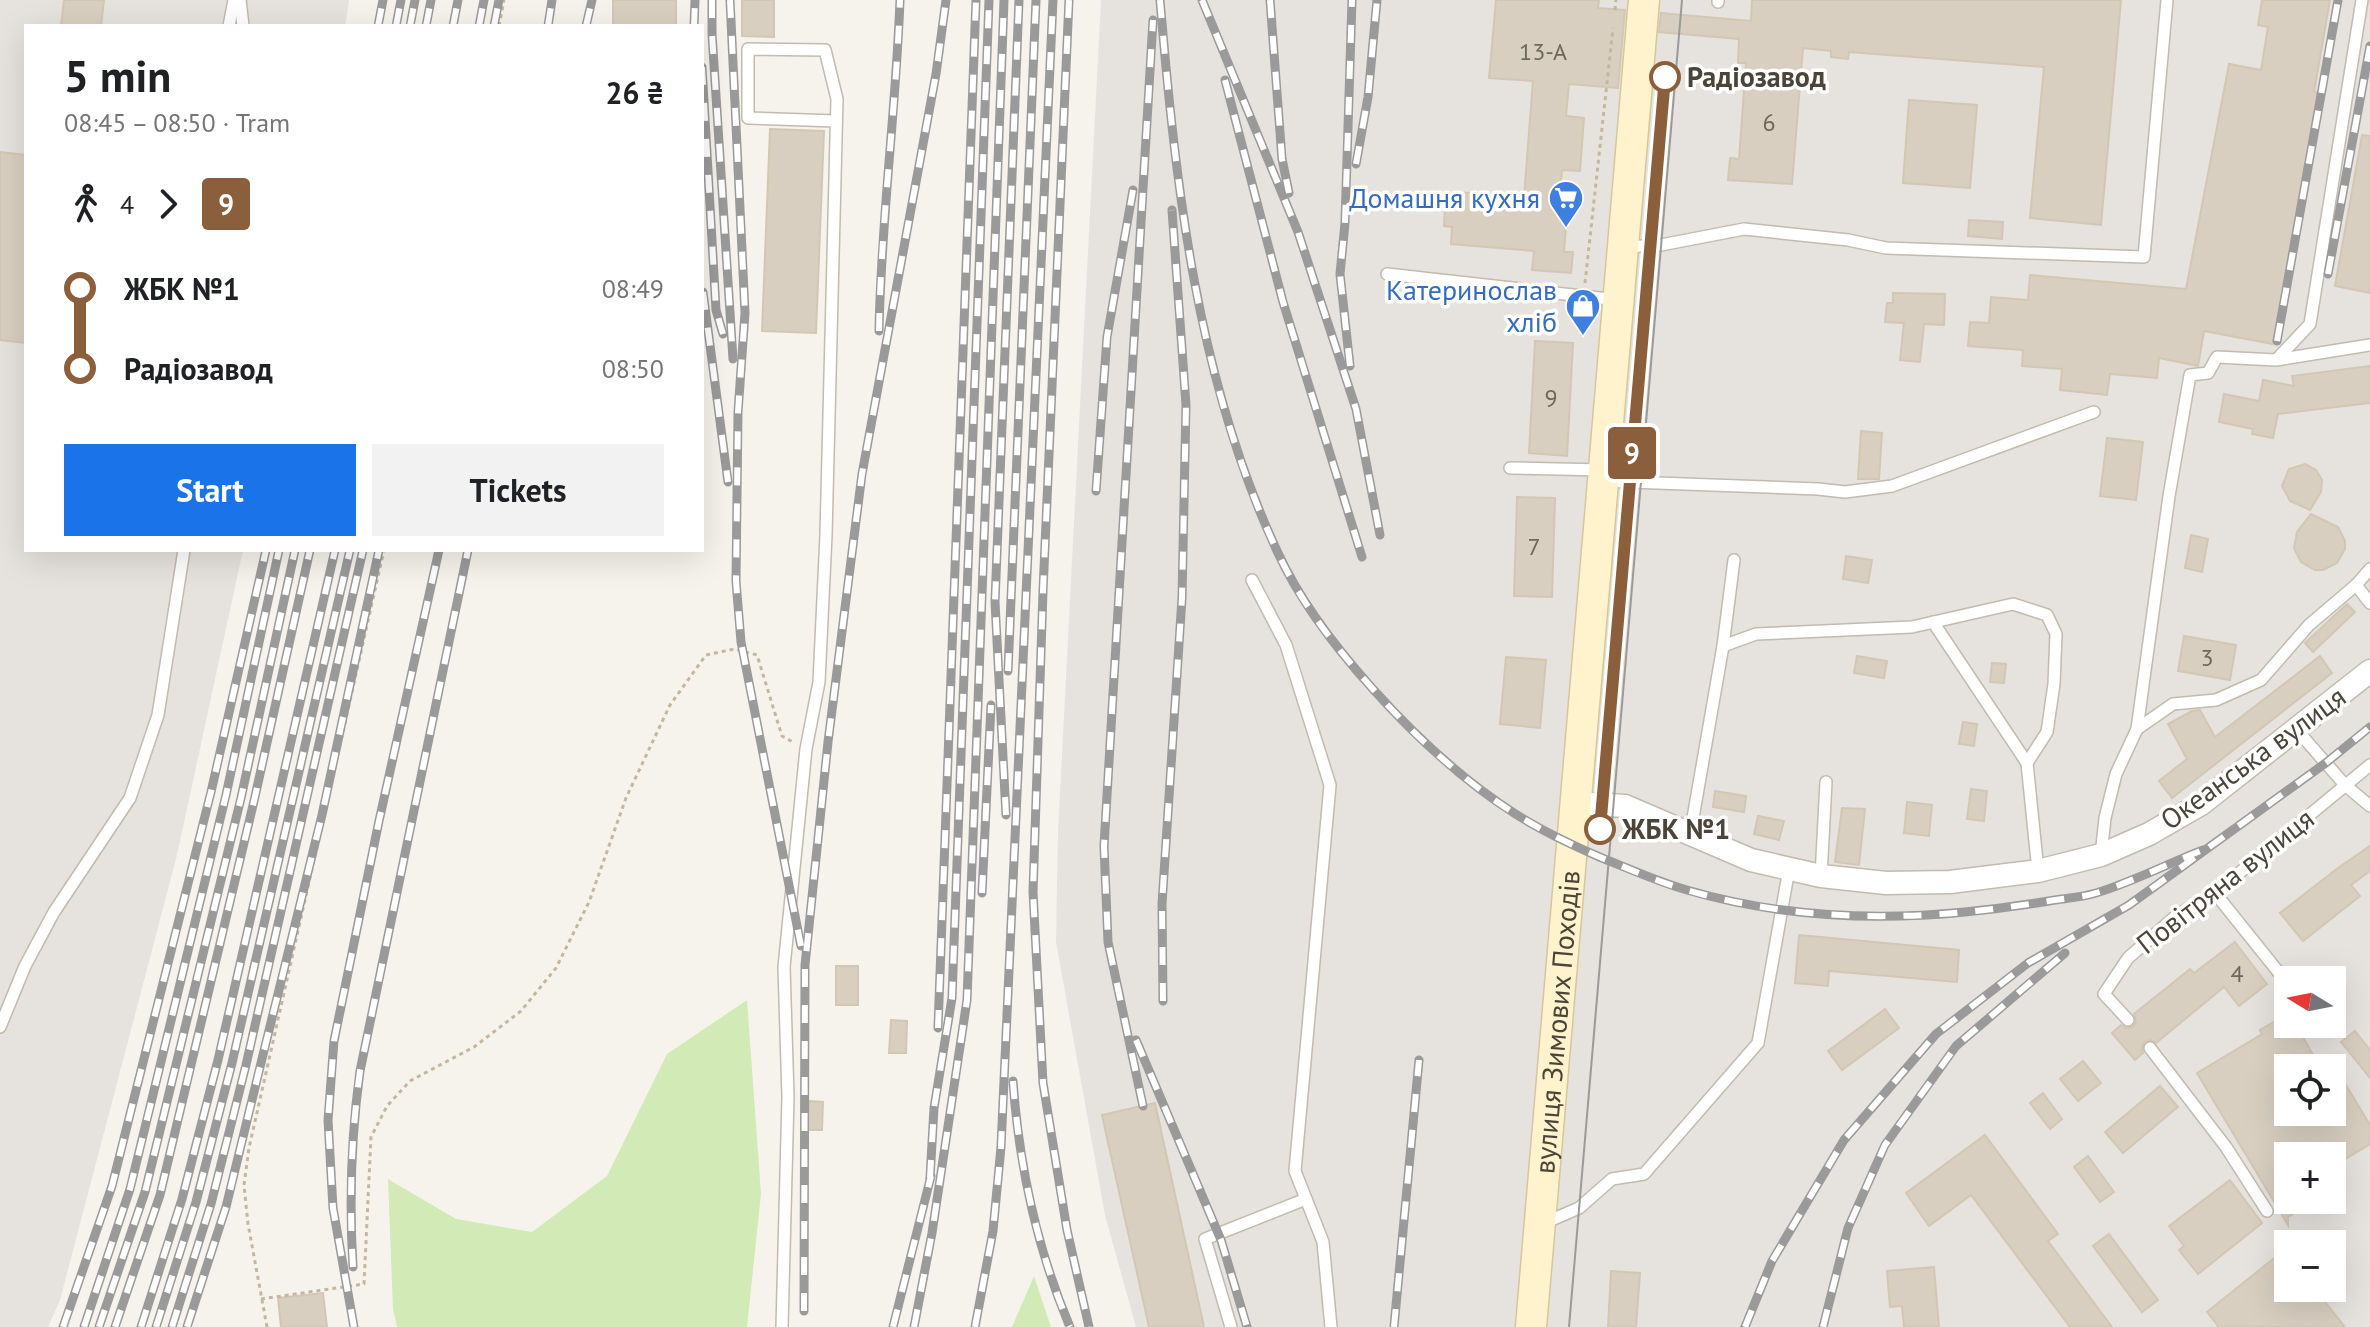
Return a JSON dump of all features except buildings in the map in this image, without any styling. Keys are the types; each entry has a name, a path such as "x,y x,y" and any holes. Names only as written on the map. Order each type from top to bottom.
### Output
{"main road":[{"name":"вулиця Зимових Походів","path":"1531,1327 1644,0"}],"street":[{"name":"Океанська вулиця","path":"1576,803 1625,806 1751,860 1821,876 1886,883 1950,882 2038,871 2101,855 2149,834 2201,804 2370,671"}],"lane":[{"path":"230,24 237,0"},
{"path":"237,0 243,24"},
{"path":"1623,247 1661,245 1744,229 1848,240 1886,248 2144,257 2167,0"},
{"path":"2276,360 2310,324 2362,0"},
{"path":"782,1327 788,1097 784,967 806,749 819,682 821,653 837,99 825,50 748,49 748,118 836,121"},
{"path":"1387,274 1619,300"},
{"path":"2101,855 2105,818 2116,774 2137,729 2169,496 2190,375 2208,373 2217,357 2276,360 2370,345"},
{"path":"1510,468 1845,492 1892,486 2094,412"},
{"path":"0,1027 25,966 54,912 130,798 158,715 184,552"},
{"path":"1690,835 1723,646 1734,560"},
{"path":"2137,729 2173,704 2216,700 2261,680 2309,625 2370,569"},
{"path":"1252,580 1286,645 1330,785 1295,1171 1323,1242 1331,1327"},
{"path":"2356,585 2370,603"},
{"path":"1723,646 1756,634 1912,627 2013,604 2047,615 2056,634 2054,684 2047,732 2027,763"},
{"path":"1933,622 2027,763 2038,871"},
{"path":"2296,729 2345,785 2370,806"},
{"name":"Повітряна вулиця","path":"2128,1020 2104,994 2128,958 2176,916 2215,893 2370,765"},
{"path":"1821,876 1826,782"},
{"path":"1540,1225 1579,1208 1612,1179 1644,1174 1758,1043 1789,869"},
{"path":"2215,893 2274,967"},
{"path":"2150,1048 2226,1147 2267,1211"},
{"path":"1231,1327 1205,1239 1306,1199"}],"path":[{"path":"499,24 504,0"},
{"path":"1615,10 1616,0"},
{"path":"1584,294 1613,28"},
{"path":"267,1327 244,1185 249,1148 384,552"},
{"path":"261,1299 364,1284 371,1137 387,1106 410,1081 474,1047 521,1011 556,968 589,902 626,798 670,705 706,655 734,649 757,655 782,736 806,749"}],"shaded area":[{"path":"0,0 349,0 345,24 24,24 24,552 243,552 177,855 60,1300 48,1327 0,1327"},
{"path":"1101,0 2370,0 2370,1327 1136,1327 1105,1215 1056,942 1058,832"}],"green space":[{"path":"747,1000 761,1194 747,1327 397,1327 393,1309 388,1179 456,1219 532,1232 607,1176 667,1054"},
{"path":"1034,1276 1051,1327 1012,1327"}],"tram line":[{"path":"1569,1327 1682,0"},
{"name":"9","path":"1600,829 1665,77"}],"railway":[{"path":"378,24 383,0"},
{"path":"396,24 401,0"},
{"path":"410,24 415,0"},
{"path":"426,24 431,0"},
{"path":"453,24 458,0"},
{"path":"479,24 484,0"},
{"path":"494,24 499,0"},
{"path":"548,24 552,0"},
{"path":"586,24 592,0"},
{"path":"694,24 695,0"},
{"path":"712,0 733,359"},
{"path":"730,0 745,313 738,412 736,581 741,642 801,946"},
{"path":"879,331 900,0"},
{"path":"804,1311 805,965 828,742 862,474 936,74 946,0"},
{"path":"938,1028 976,0"},
{"path":"930,1178 934,1108 952,998 989,0"},
{"path":"914,1327 932,1233 967,1000 1004,0"},
{"path":"1006,815 995,602 1019,0"},
{"path":"1008,671 1036,0"},
{"path":"975,1327 993,1231 1001,1147 1053,0"},
{"path":"1069,0 1033,892 1043,1083 1067,1230 1089,1327"},
{"path":"1160,0 1174,142 1195,282 1209,352 1250,487 1287,572 1320,624 1388,705 1457,771 1525,820 1602,858 1687,890 1790,911 1895,916 1988,910 2096,893 2203,850"},
{"path":"1202,0 1298,232 1356,409 1380,535"},
{"path":"1270,0 1282,159 1289,193"},
{"path":"1350,366 1340,274 1345,223 1352,0"},
{"path":"1356,164 1368,97 1377,0"},
{"path":"2277,341 2338,0"},
{"path":"1143,1106 1108,942 1104,846 1153,20"},
{"path":"2328,274 2370,46"},
{"path":"1225,80 1283,302 1362,557"},
{"path":"704,102 716,310 723,334"},
{"path":"1096,491 1107,337 1133,190"},
{"path":"1163,1001 1162,904 1182,598 1186,405 1172,210"},
{"path":"704,300 728,482"},
{"path":"63,1327 112,1186 211,792 266,552"},
{"path":"84,1327 130,1189 226,795 279,552"},
{"path":"99,1327 145,1192 241,798 295,552"},
{"path":"115,1327 160,1195 310,552"},
{"path":"141,1327 182,1199 218,1060 335,552"},
{"path":"156,1327 196,1202 232,1063 350,552"},
{"path":"172,1327 211,1204 246,1065 363,552"},
{"path":"187,1327 226,1207 322,815 379,552"},
{"path":"354,1327 333,1208 328,1120 334,1041 439,552"},
{"path":"353,1267 352,1169 360,1071 468,552"},
{"path":"982,893 991,705"},
{"path":"1745,1327 1772,1261 1844,1140 1936,1034 2028,963 2129,905 2327,762 2370,727"},
{"path":"1823,1327 1848,1228 1885,1145 1956,1046 2065,953"},
{"path":"1136,1040 1221,1240 1247,1327"},
{"path":"1394,1327 1419,1060"},
{"path":"1013,1081 1031,1206 1048,1267 1070,1327"},
{"path":"893,1327 931,1176"}],"place":[{"name":"Радіозавод","path":"1665,77"},
{"name":"Домашня кухня","path":"1566,229"},
{"name":"Катеринослав хліб","path":"1583,337"},
{"name":"ЖБК №1","path":"1600,829"}]}
